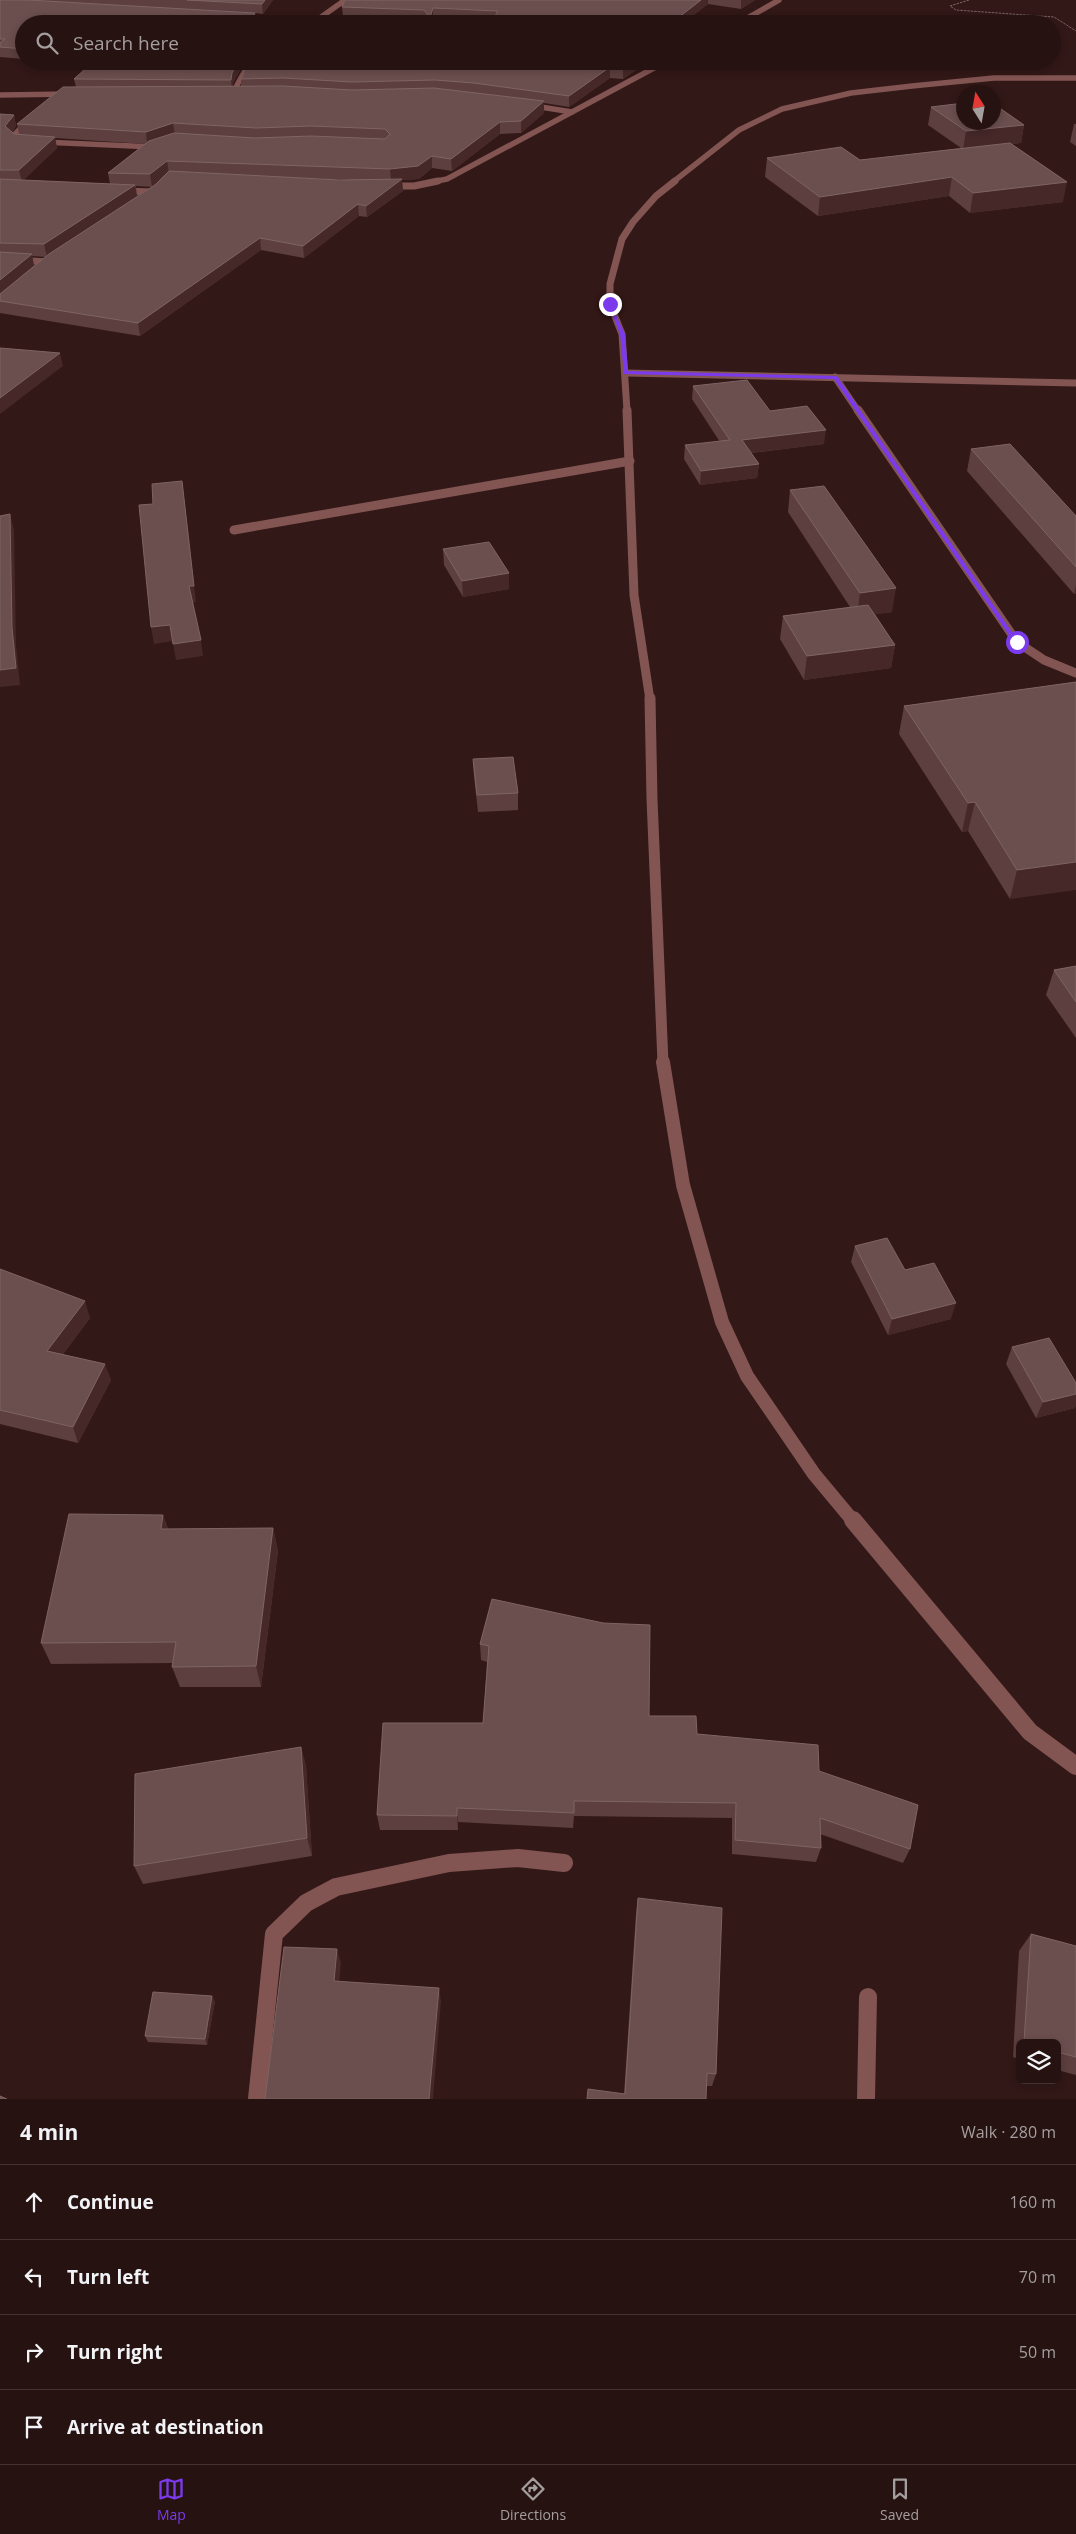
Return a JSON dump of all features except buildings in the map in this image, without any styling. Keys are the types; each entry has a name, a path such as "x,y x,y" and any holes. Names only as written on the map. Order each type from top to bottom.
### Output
{"street":[{"path":"323,15 345,0"},
{"path":"753,15 779,0"},
{"path":"237,95 237,84 245,70"},
{"path":"380,186 414,186 447,178 650,70"},
{"path":"1076,78 994,78 850,93 782,109 739,130 656,196 633,222 622,239 610,284 610,304 622,334 626,373 634,595 650,688 652,818 662,1054 683,1185 722,1322 747,1376 814,1474 1030,1732 1076,1766"},
{"path":"0,95 79,93"},
{"path":"48,100 54,94"},
{"path":"229,95 246,95"},
{"path":"522,104 572,112"},
{"path":"36,113 12,137 19,141 148,149 162,144"},
{"path":"115,191 156,190 146,198"},
{"path":"42,268 56,257"},
{"path":"0,259 48,262"},
{"path":"626,373 1076,383"},
{"path":"835,377 1017,642 1044,660 1076,673"},
{"path":"234,530 630,461"},
{"path":"257,2099 274,1934 306,1903 336,1886 449,1863 518,1858 564,1863"},
{"path":"866,2099 868,1997"}],"path":[{"path":"969,0 950,6 956,10 1033,15"},
{"path":"1061,22 1076,31"}],"route":[{"path":"610,304 622,334 626,373 835,377 1017,642"}]}
